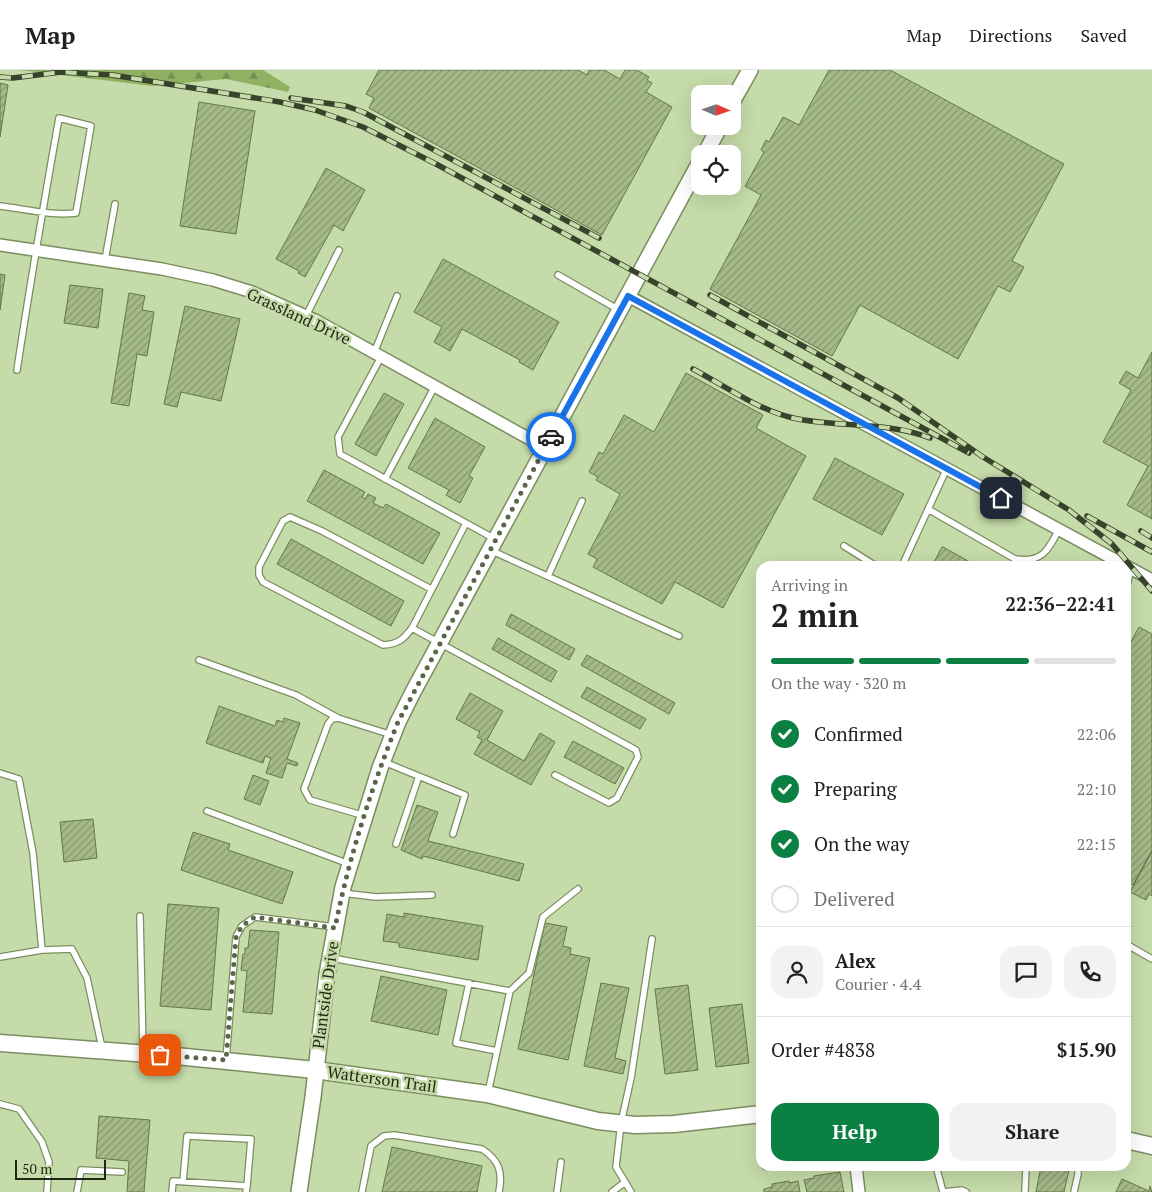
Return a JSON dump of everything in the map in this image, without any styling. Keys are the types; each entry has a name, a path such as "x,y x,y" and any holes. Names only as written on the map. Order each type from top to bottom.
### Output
{"main road":[{"name":"Watterson Trail","path":"0,1043 226,1060 315,1070 487,1094 598,1121 621,1124 674,1124 756,1115"},
{"path":"1131,1141 1152,1146"}],"street":[{"path":"741,86 750,70"},
{"name":"Plantside Drive","path":"300,1192 330,958 342,893 364,816 392,735 691,179"},
{"name":"Grassland Drive","path":"0,245 162,269 213,280 273,300 378,355 546,448"},
{"path":"628,296 1117,561"},
{"path":"1131,569 1152,580"},
{"path":"857,1171 859,1192"}],"lane":[{"path":"0,206 42,211 64,215 76,213 91,126 59,118 42,211 35,250 18,370"},
{"path":"106,260 115,204"},
{"path":"306,316 339,250"},
{"path":"558,275 620,311"},
{"path":"398,296 378,355 338,437 340,454 466,524 493,545 548,576 679,636"},
{"path":"385,479 435,386"},
{"path":"904,561 947,468"},
{"path":"548,576 582,501"},
{"path":"928,509 1015,559 1025,561"},
{"path":"431,589 322,531 290,518 283,521 259,567 259,575 263,582 383,645 395,644 404,639 412,628 466,524"},
{"path":"1032,561 1048,551 1059,529"},
{"path":"844,546 868,561"},
{"path":"412,628 636,750 638,757 617,798 609,803 555,776"},
{"path":"199,660 296,695 338,718 392,735"},
{"path":"338,718 332,719 328,724 304,789 310,800 364,816"},
{"path":"382,762 465,795 453,834"},
{"path":"0,773 18,779 33,853 42,950"},
{"path":"396,844 419,776"},
{"path":"207,811 350,864"},
{"path":"487,1094 510,991 529,973 543,917 578,888"},
{"path":"342,893 376,897 432,895"},
{"path":"140,916 143,1054"},
{"path":"226,1060 236,937 242,926 255,917 335,928"},
{"path":"631,1192 616,1167 621,1124 631,1078 652,939"},
{"path":"1131,947 1152,958"},
{"path":"0,957 42,950 72,949 87,978 102,1050"},
{"path":"330,958 510,991"},
{"path":"469,983 456,1043 497,1051"},
{"path":"0,1104 18,1110 42,1142 49,1162 48,1192"},
{"path":"362,1192 371,1146 384,1136 394,1135 482,1149 494,1156 500,1169 501,1181 499,1192"},
{"path":"172,1192 173,1181 247,1189 251,1139 187,1136 183,1182"},
{"path":"558,1192 561,1162"},
{"path":"77,1192 81,1170 122,1172"},
{"path":"937,1171 943,1192 962,1190 966,1192"},
{"path":"1025,1192 1026,1171"},
{"path":"1074,1192 1078,1171"},
{"path":"612,1192 625,1182"}],"green space":[{"path":"19,70 263,70 290,87 288,92 226,79 152,86"}],"building":[{"path":"379,70 578,70 587,75 589,70 604,70 620,79 625,70 637,70 649,77 647,80 652,83 646,92 672,107 602,235 369,108 374,98 366,94"},
{"path":"829,70 890,70 1064,164 1012,261 1024,267 1010,292 998,286 958,359 860,305 832,356 710,289 761,195 745,186 764,152 761,150 766,140 769,142 783,117 799,125"},
{"path":"0,83 8,85 0,137"},
{"path":"199,102 255,111 236,234 180,226"},
{"path":"326,168 365,190 343,231 334,225 305,277 298,273 299,271 276,259"},
{"path":"443,259 559,322 533,370 519,362 520,360 462,329 450,351 434,342 442,327 414,312"},
{"path":"0,274 5,275 0,310"},
{"path":"70,285 103,289 98,328 64,323"},
{"path":"129,293 145,296 142,310 154,312 147,356 137,354 129,406 111,403"},
{"path":"185,306 240,319 221,401 181,392 177,407 164,404"},
{"path":"1152,352 1152,519 1127,505 1148,466 1103,442 1131,390 1119,383 1126,371 1138,378"},
{"path":"686,373 763,415 756,428 806,456 723,608 675,582 662,604 593,567 597,559 588,554 620,494 596,480 598,477 589,472 599,452 603,454 624,415 654,432"},
{"path":"384,393 404,404 376,456 355,444"},
{"path":"435,418 485,447 469,476 473,478 460,503 446,495 449,490 408,468"},
{"path":"835,458 904,494 882,535 813,499"},
{"path":"324,470 365,492 362,497 365,499 368,494 376,498 373,503 383,508 386,504 440,533 423,564 307,501"},
{"path":"291,539 404,601 391,626 277,564"},
{"path":"943,547 968,561 935,561"},
{"path":"511,614 575,649 569,660 506,625"},
{"path":"1139,627 1152,634 1152,850 1133,885 1131,884 1131,642"},
{"path":"498,638 557,671 551,682 492,649"},
{"path":"587,655 675,703 669,714 581,665"},
{"path":"587,687 646,719 640,729 581,697"},
{"path":"470,693 503,711 487,740 524,761 540,733 555,742 531,785 474,754 482,740 477,737 480,732 456,719"},
{"path":"219,706 275,726 277,720 283,722 284,718 300,723 287,759 298,763 297,766 287,763 282,778 266,773 271,758 265,756 263,763 206,743"},
{"path":"573,741 624,768 615,784 564,757"},
{"path":"253,775 269,781 260,805 244,799"},
{"path":"417,805 438,812 428,841 524,864 519,881 423,856 422,859 401,850"},
{"path":"93,819 97,858 64,862 60,822"},
{"path":"193,832 230,844 228,850 293,872 282,904 181,870"},
{"path":"1152,851 1152,896 1149,894 1146,900 1131,892"},
{"path":"168,904 219,908 211,1010 160,1006"},
{"path":"404,913 483,926 478,960 399,947 399,943 383,941 387,914 404,917"},
{"path":"545,923 567,927 563,946 571,948 570,954 590,958 568,1060 518,1049"},
{"path":"250,930 279,932 272,1014 243,1012 247,971 241,970 243,954 245,954 245,948 248,948"},
{"path":"381,976 447,990 438,1035 371,1021"},
{"path":"601,983 629,988 615,1058 626,1061 623,1074 584,1066"},
{"path":"688,985 698,1070 665,1074 655,989"},
{"path":"742,1004 749,1063 716,1067 709,1008"},
{"path":"99,1116 150,1120 144,1192 127,1192 129,1161 96,1158"},
{"path":"392,1147 482,1166 477,1192 382,1192"},
{"path":"1040,1171 1069,1171 1064,1192 1036,1192"},
{"path":"840,1172 844,1192 807,1192 804,1180 814,1178 814,1176"},
{"path":"1122,1179 1149,1191 1150,1186 1152,1192 1116,1192"},
{"path":"789,1181 789,1183 798,1181 800,1192 764,1192 764,1189 772,1187 772,1184"}],"railway":[{"path":"0,77 13,78 61,72 112,75 280,102 315,110 363,127 436,164 969,453"},
{"path":"291,98 346,106 363,112 599,238"},
{"path":"710,295 898,398 983,457 1069,510 1112,544 1126,561"},
{"path":"693,369 754,403 793,418 896,429 930,438"},
{"path":"1087,516 1152,552"},
{"path":"1141,531 1152,538"},
{"path":"1131,566 1152,591"}],"way so far":[{"path":"160,1055 226,1060 236,937 242,926 255,917 335,928 343,887 354,849 380,768 398,722 551,437"}],"route":[{"path":"551,437 628,296 1001,498"}]}
